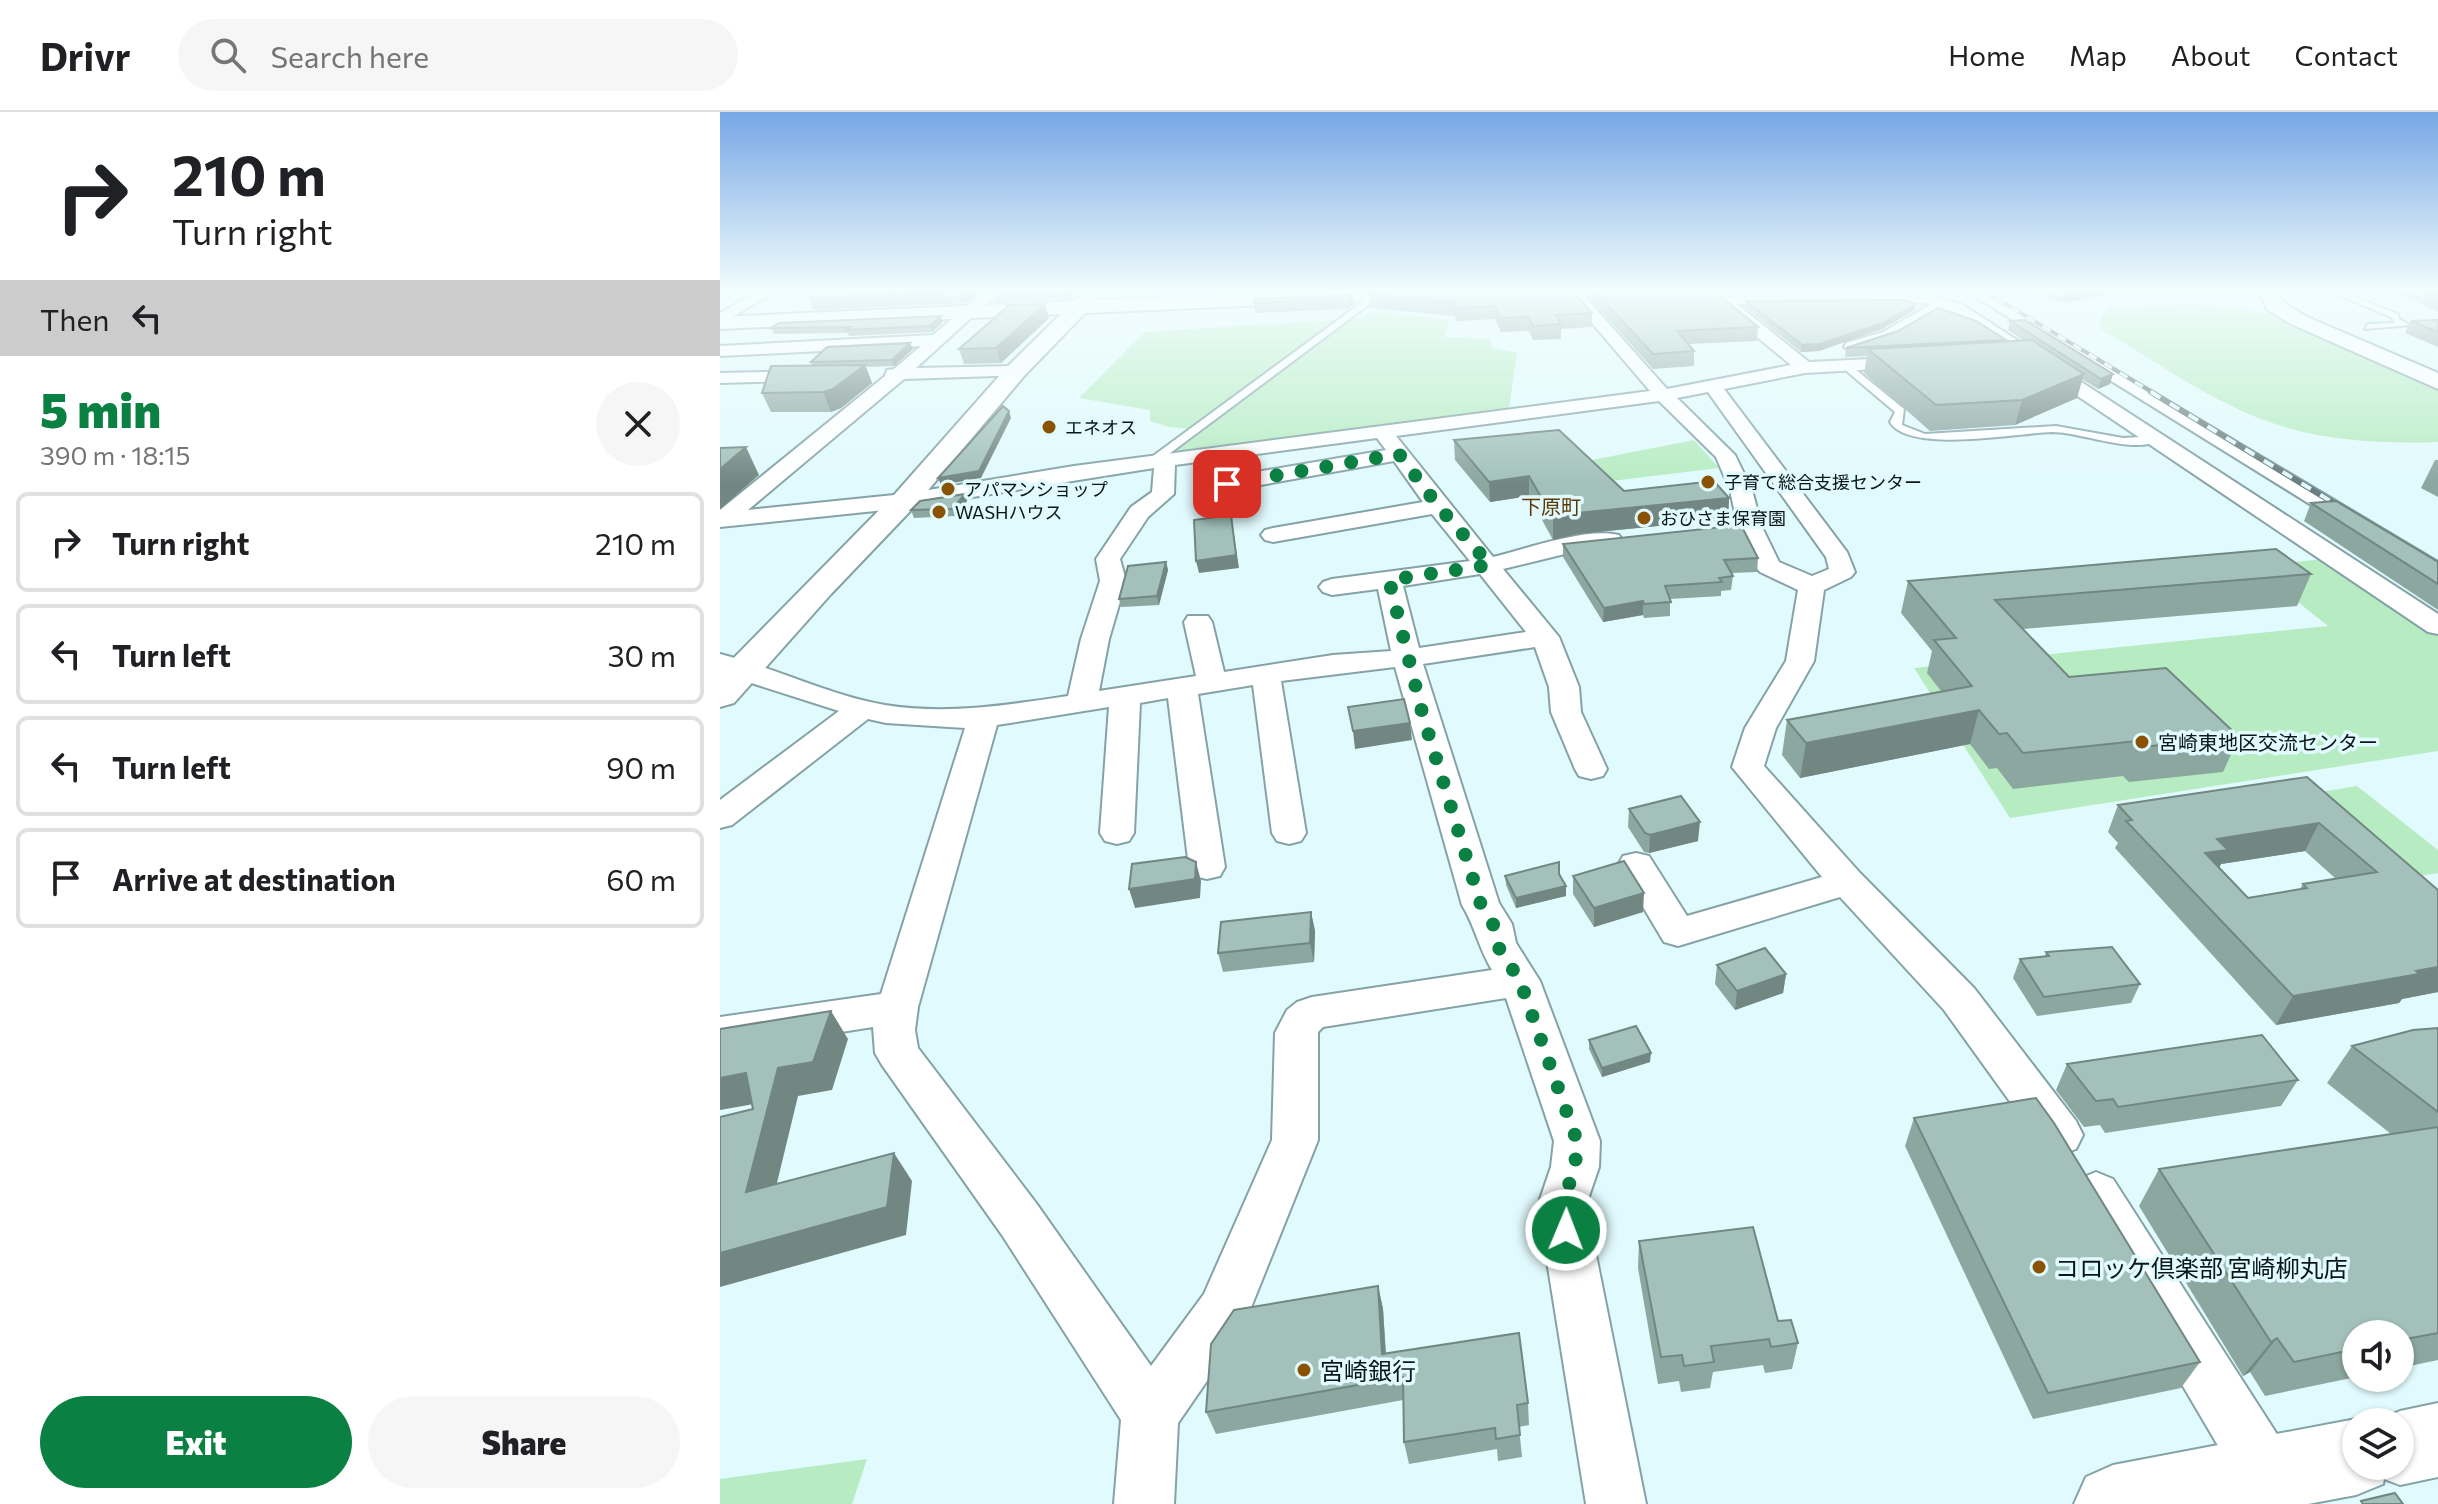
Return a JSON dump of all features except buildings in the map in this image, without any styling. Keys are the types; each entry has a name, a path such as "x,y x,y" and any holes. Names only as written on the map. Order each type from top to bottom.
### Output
{"street":[{"path":"722,520 922,354"},
{"path":"720,695 728,671 904,501 1033,354"},
{"path":"1627,354 1663,395 1725,455 1741,490 1750,527 1769,567 1812,586 1842,572 1838,557 1712,385"},
{"path":"1787,354 1802,366"},
{"path":"1802,366 1825,354"},
{"path":"2028,354 2438,626"},
{"path":"2077,354 2438,573"},
{"path":"2375,354 2438,382"},
{"path":"2000,358 2031,356"},
{"path":"722,520 774,517 904,501 1074,472 1663,395 1802,366 1923,362"},
{"path":"871,374 1016,371"},
{"path":"720,378 827,376"},
{"path":"1383,432 1438,506 1490,565 1545,637 1564,687 1566,712 1591,769"},
{"path":"1227,484 1399,454"},
{"path":"1082,702 1095,639 1113,581 1108,559 1139,512 1163,494 1154,463"},
{"path":"1273,535 1438,506"},
{"path":"1718,530 1750,527"},
{"path":"1332,587 1490,565 1577,544 1640,538"},
{"path":"1389,580 1407,658 1481,905 1493,924 1497,945 1520,981 1577,1141 1575,1167 1562,1205 1616,1504"},
{"path":"1812,586 1808,638 1795,671 1752,739 1748,767 1847,882 1959,999 2060,1135 2268,1474"},
{"path":"1198,622 1197,686 1207,867"},
{"path":"728,671 886,714 984,717 1333,664 1407,658 1545,637"},
{"path":"1266,676 1289,833"},
{"path":"1117,833 1125,696"},
{"path":"720,817 863,708"},
{"path":"984,717 897,1007 894,1030 897,1053 1019,1219 1150,1414"},
{"path":"1636,865 1678,932 1847,882"},
{"path":"1144,1504 1150,1414 1223,1312 1295,1140 1296,1033 1302,1021 1312,1013 1520,981"},
{"path":"720,1034 897,1007"},
{"path":"2414,1445 2438,1440"},
{"path":"2113,1504 2342,1460"}],"lane":[{"path":"1154,463 1300,354"},
{"path":"1846,366 1900,411 1895,422 1898,427 1924,437 2056,429 2123,441 2157,439"}],"green space":[{"path":"1123,354 1517,354 1508,415 1162,461 1205,430 1169,427 1150,421 1150,410 1079,398"},
{"path":"2141,354 2363,354 2438,388 2438,442 2348,440 2304,432 2240,410"},
{"path":"1694,440 1719,468 1603,482 1582,462"},
{"path":"2325,559 2438,634 2438,751 2010,818 1914,668 2328,626 2253,566"},
{"path":"2357,786 2438,850 2438,873 2397,880 2297,796"},
{"path":"867,1459 852,1504 720,1504 720,1479"}],"railway":[{"path":"2089,354 2155,394"},
{"path":"2151,392 2352,514"}],"place":[{"name":"エネオス","path":"1049,427"},
{"name":"子育て総合支援センター","path":"1708,482"},
{"name":"アパマンショップ","path":"948,489"},
{"name":"WASHハウス","path":"939,512"},
{"name":"おひさま保育園","path":"1644,518"},
{"name":"宮崎東地区交流センター","path":"2142,742"},
{"name":"コロッケ倶楽部 宮崎柳丸店","path":"2039,1267"},
{"name":"宮崎銀行","path":"1304,1370"}],"district":[{"name":"下原町","path":"1551,506"}],"route":[{"path":"1227,484 1399,454 1438,506 1490,565 1389,580 1423,716 1481,905 1493,924 1497,945 1520,981 1577,1141 1575,1167 1562,1205 1566,1230"}]}
